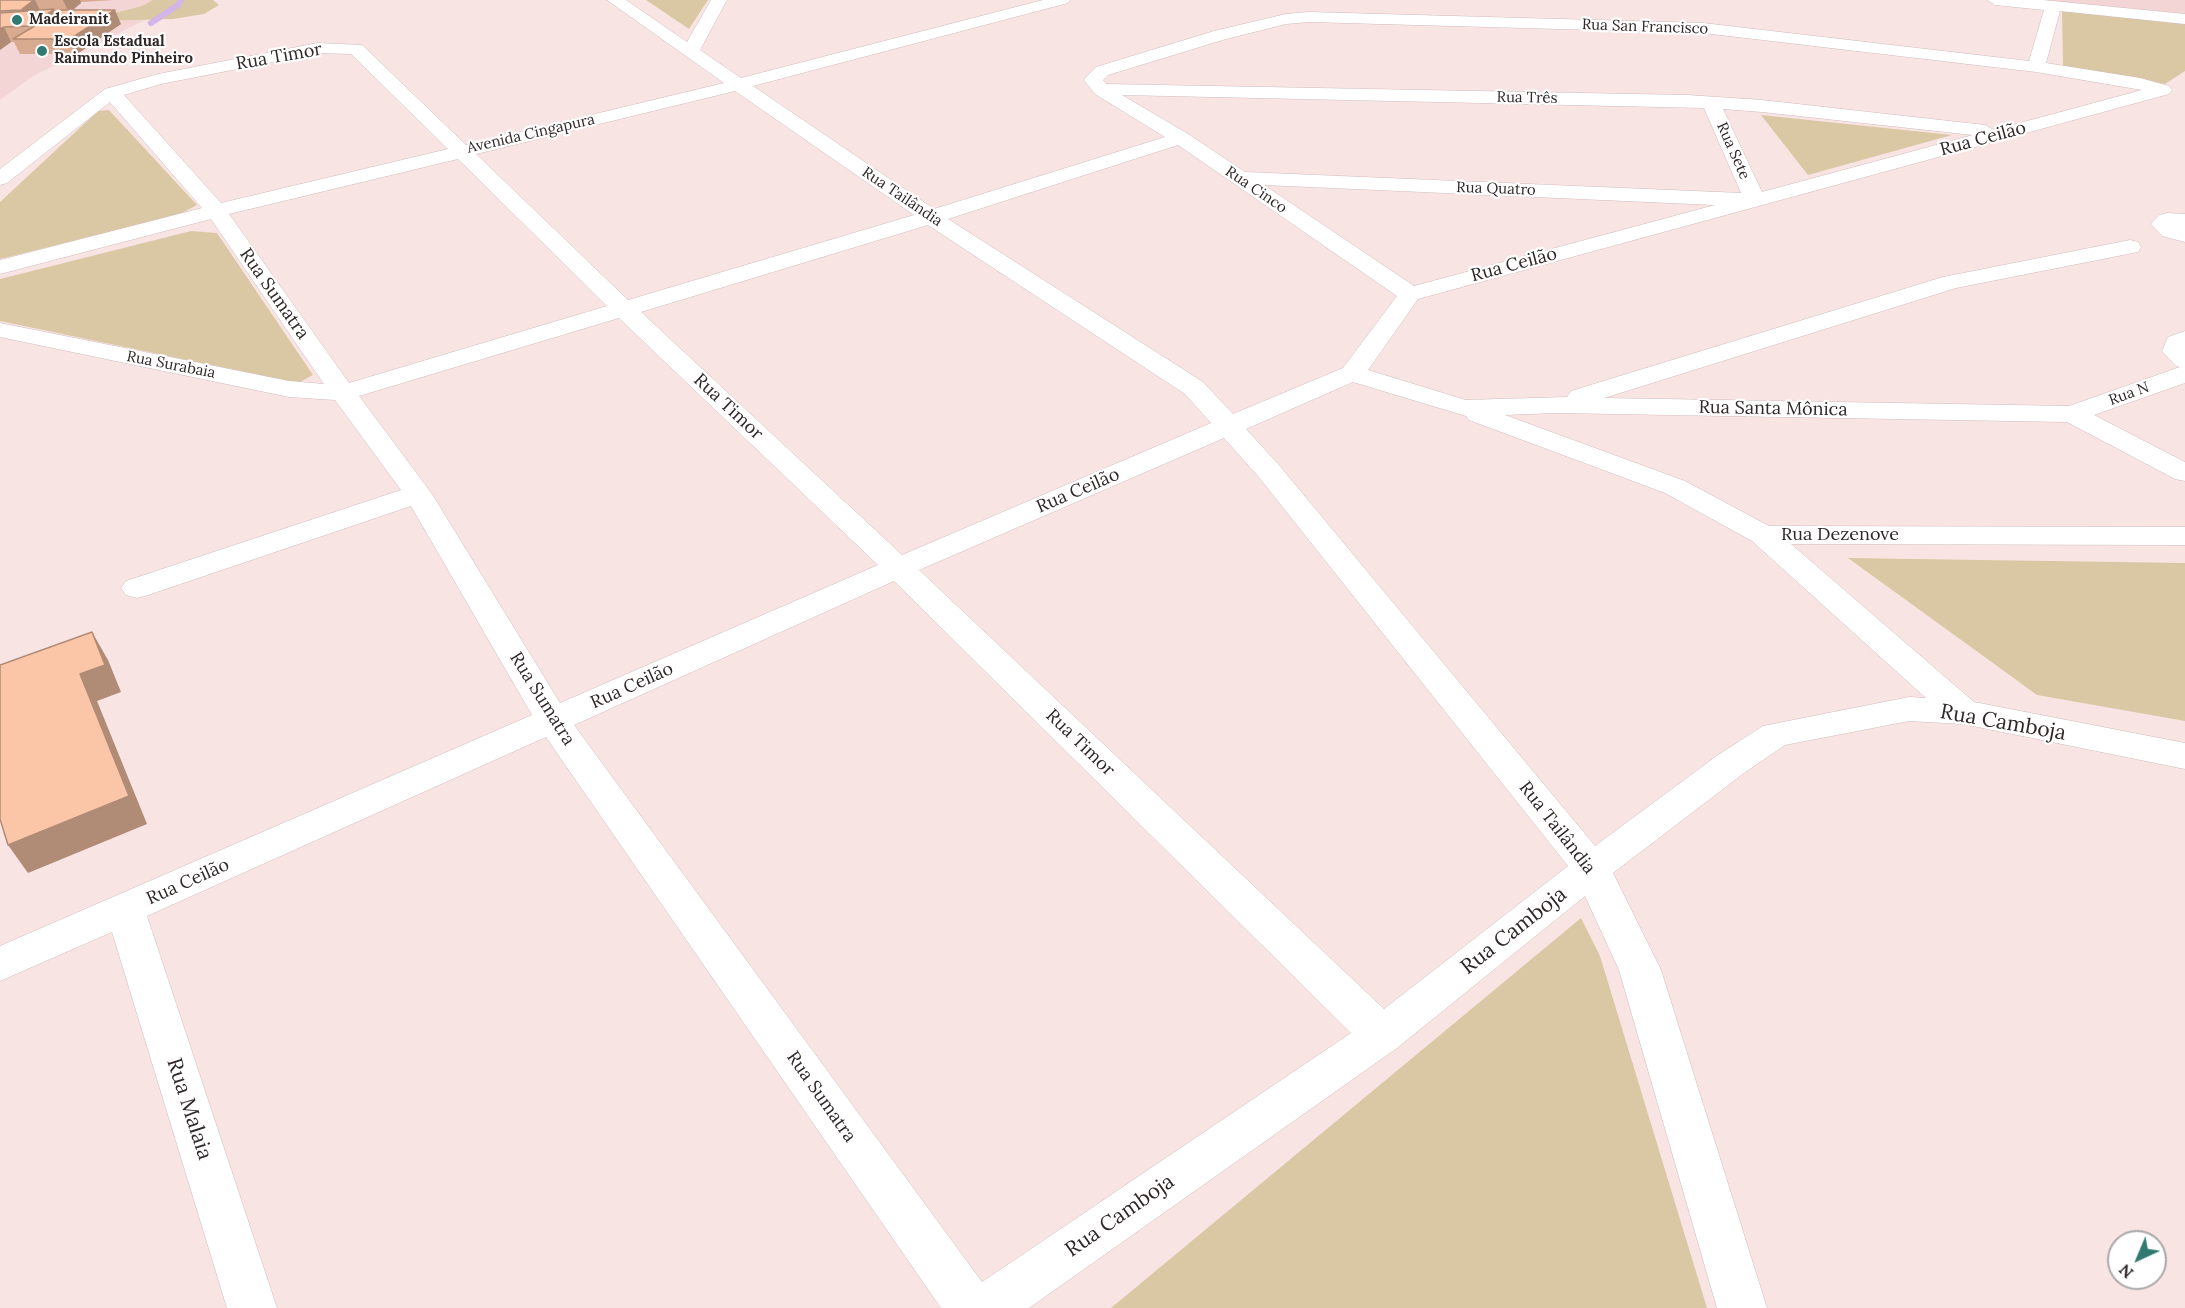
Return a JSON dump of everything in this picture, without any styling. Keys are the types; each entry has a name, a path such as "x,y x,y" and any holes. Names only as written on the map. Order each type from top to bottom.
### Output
{"street":[{"name":"Rua Tailândia","path":"615,0 931,217 1194,387 1229,426 1592,869 1640,970 1742,1308"},
{"path":"690,53 719,0"},
{"name":"Avenida Cingapura","path":"0,267 216,211 737,85 1062,0"},
{"path":"1322,0 1359,19"},
{"path":"1995,0 2185,19"},
{"path":"2036,67 2053,7"},
{"name":"Rua San Francisco","path":"1101,89 1093,80 1102,71 1286,19 1309,16 1703,28 1751,32 2036,67 2134,82 2163,90"},
{"name":"Rua Timor","path":"0,179 96,103 112,93 158,79 318,48 350,48 361,54 1382,1035"},
{"name":"Rua Três","path":"1101,89 1711,103 1762,106 2004,133"},
{"name":"Rua Cinco","path":"1101,89 1180,138 1410,294"},
{"name":"Rua Ceilão","path":"1410,294 2163,90"},
{"name":"Rua Sumatra","path":"112,93 216,211 343,393 418,494 553,721 971,1308"},
{"name":"Rua Sete","path":"1711,103 1755,200"},
{"path":"343,393 931,217 1180,138"},
{"name":"Rua Quatro","path":"1238,178 1755,200"},
{"path":"2185,221 2167,220 2163,224 2170,231 2185,235"},
{"path":"1555,405 1951,282 2130,247"},
{"path":"1352,373 1410,294"},
{"name":"Rua Surabaia","path":"0,330 289,389 343,393"},
{"path":"2185,338 2176,342 2175,351 2185,361"},
{"name":"Rua Ceilão","path":"0,964 898,568 1352,373"},
{"name":"Rua Santa Mônica","path":"1352,373 1464,408 1555,405 2072,414 2185,473"},
{"name":"Rua N","path":"2072,414 2185,374"},
{"path":"1464,408 1674,487 1763,535"},
{"path":"137,588 418,494"},
{"name":"Rua Dezenove","path":"1763,535 2185,536"},
{"name":"Rua Dezenove","path":"1763,535 1963,712"},
{"name":"Rua Camboja","path":"987,1308 1382,1035 1592,869 1731,764 1775,735 1910,709 1963,712 2185,756"},
{"name":"Rua Malaia","path":"125,910 252,1308"}],"shaded area":[{"path":"0,0 153,0 142,6 98,17 96,21 147,19 33,76 0,100"},
{"path":"153,0 213,0 219,5 204,14 173,19 95,21 98,17 142,6"},
{"path":"646,0 708,0 689,29"},
{"path":"2020,0 2185,0 2185,16"},
{"path":"2062,10 2185,19 2185,71 2165,84 2063,66"},
{"path":"109,110 197,205 178,215 0,259 0,202 98,111"},
{"path":"1761,115 1952,135 1808,175"},
{"path":"191,231 217,233 313,375 298,383 0,321 0,279"},
{"path":"1848,558 2185,563 2185,721 2037,695"},
{"path":"1581,918 1600,956 1707,1308 1111,1308"}],"building":[{"path":"0,0 34,0 21,10 0,11"},
{"path":"54,9 31,26 0,29 0,13"},
{"path":"61,10 115,10 70,39 13,39"},
{"path":"92,632 105,665 80,674 129,796 8,845 0,819 0,665"}],"waterway":[{"path":"151,23 178,5 181,0"}],"place":[{"name":"Madeiranit","path":"17,20"},
{"name":"Escola Estadual Raimundo Pinheiro","path":"42,51"}]}
